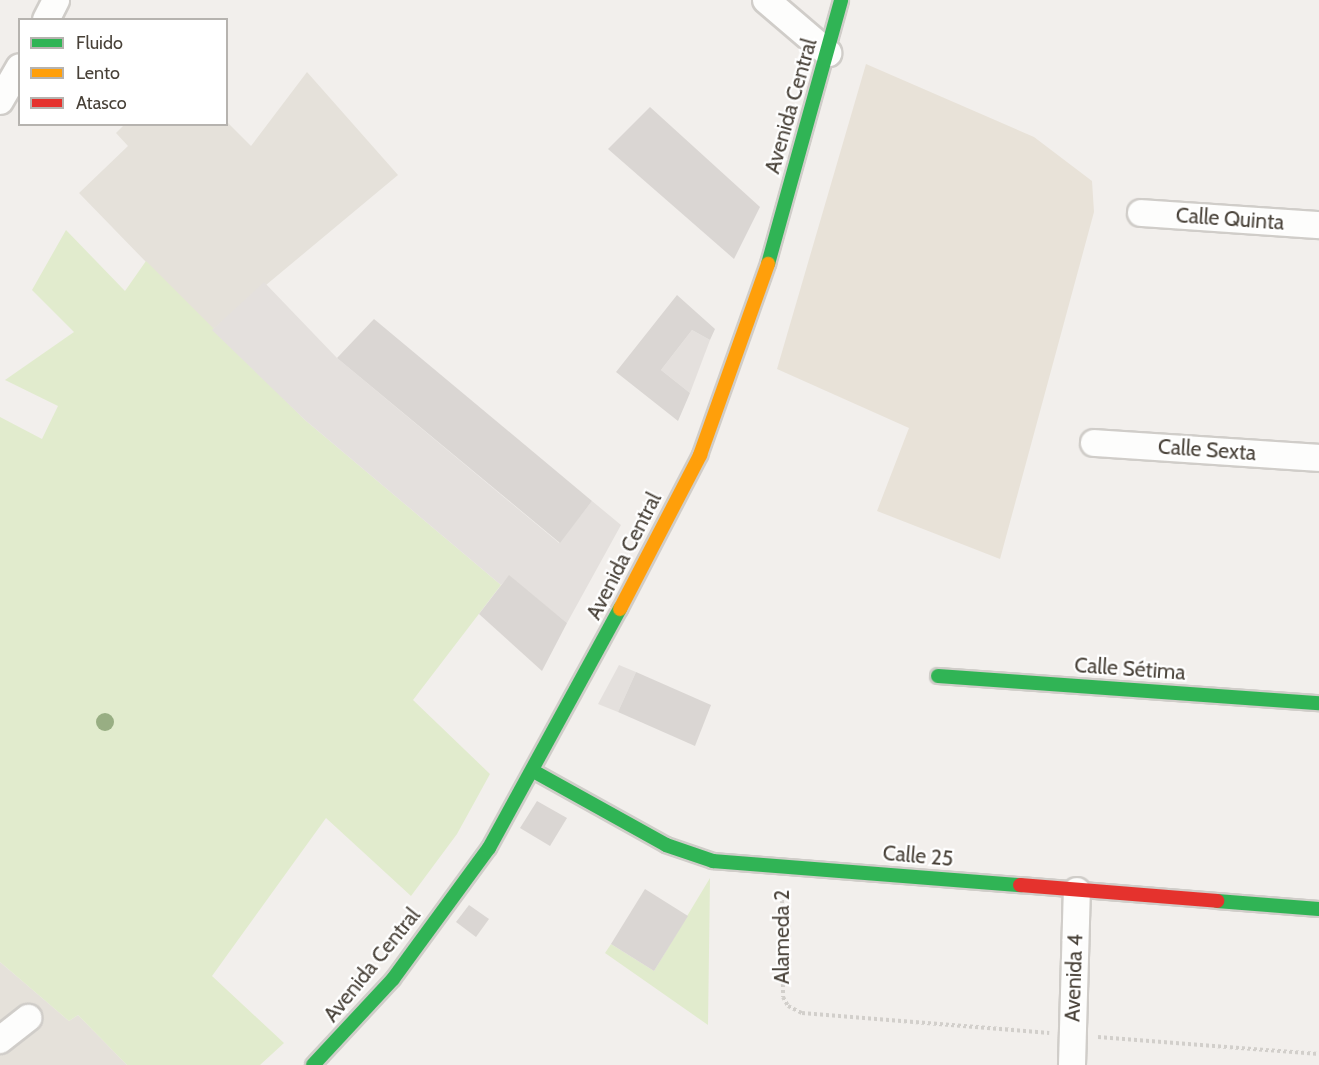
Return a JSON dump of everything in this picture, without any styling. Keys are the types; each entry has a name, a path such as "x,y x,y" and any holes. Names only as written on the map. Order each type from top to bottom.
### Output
{"main road":[{"name":"Avenida Central","path":"313,1065 393,979 489,848 535,772 710,430 766,271 841,0"},
{"name":"Calle Sétima","path":"938,676 1319,703"},
{"name":"Calle 25","path":"535,772 691,857 1077,891 1319,909"}],"street":[{"path":"47,18 56,0"},
{"path":"766,0 828,53"},
{"path":"0,101 18,70"},
{"name":"Calle Quinta","path":"1141,213 1319,225"},
{"name":"Calle Sexta","path":"1094,443 1319,458"},
{"name":"Avenida 4","path":"1072,1065 1077,891"},
{"path":"0,1040 28,1018"}],"path":[{"name":"Alameda 2","path":"782,866 783,997 788,1006"}],"shaded area":[{"path":"866,64 1034,137 1092,181 1094,212 1000,559 877,511 909,428 777,369"},
{"path":"307,72 398,175 212,330 79,193 128,146 116,133 123,126 228,126 228,123 251,146"},
{"path":"264,282 337,358 559,543 592,501 621,525 567,623 509,576 501,585 305,420 212,330"},
{"path":"692,330 710,340 690,393 661,370"},
{"path":"619,665 636,672 618,712 598,704"},
{"path":"0,962 69,1021 78,1015 127,1065 0,1065"}],"green space":[{"path":"66,230 125,291 146,261 305,420 501,585 413,700 490,774 457,834 411,896 326,818 212,976 284,1043 260,1065 127,1065 78,1015 69,1021 0,962 0,417 42,439 58,406 5,380 74,332 32,290"},
{"path":"710,878 708,1025 605,953 611,944 654,971"}],"building":[{"path":"650,107 760,207 734,259 608,149"},
{"path":"677,295 715,329 710,340 692,330 661,370 690,393 678,421 616,372"},
{"path":"374,319 592,501 560,543 337,358"},
{"path":"509,575 567,623 542,671 479,614"},
{"path":"636,672 711,705 695,746 618,712"},
{"path":"537,801 567,818 550,846 520,828"},
{"path":"645,889 688,916 654,971 611,944"},
{"path":"469,905 489,919 476,937 456,922"}],"traffic: fast":[{"path":"768,264 841,0"},
{"path":"313,1065 393,979 489,848 620,609"},
{"path":"938,676 1319,703"},
{"path":"535,772 666,845 713,861 1020,885"},
{"path":"1217,901 1319,909"}],"traffic: slow":[{"path":"620,609 700,455 768,264"}],"traffic: jam":[{"path":"1020,885 1217,901"}]}
